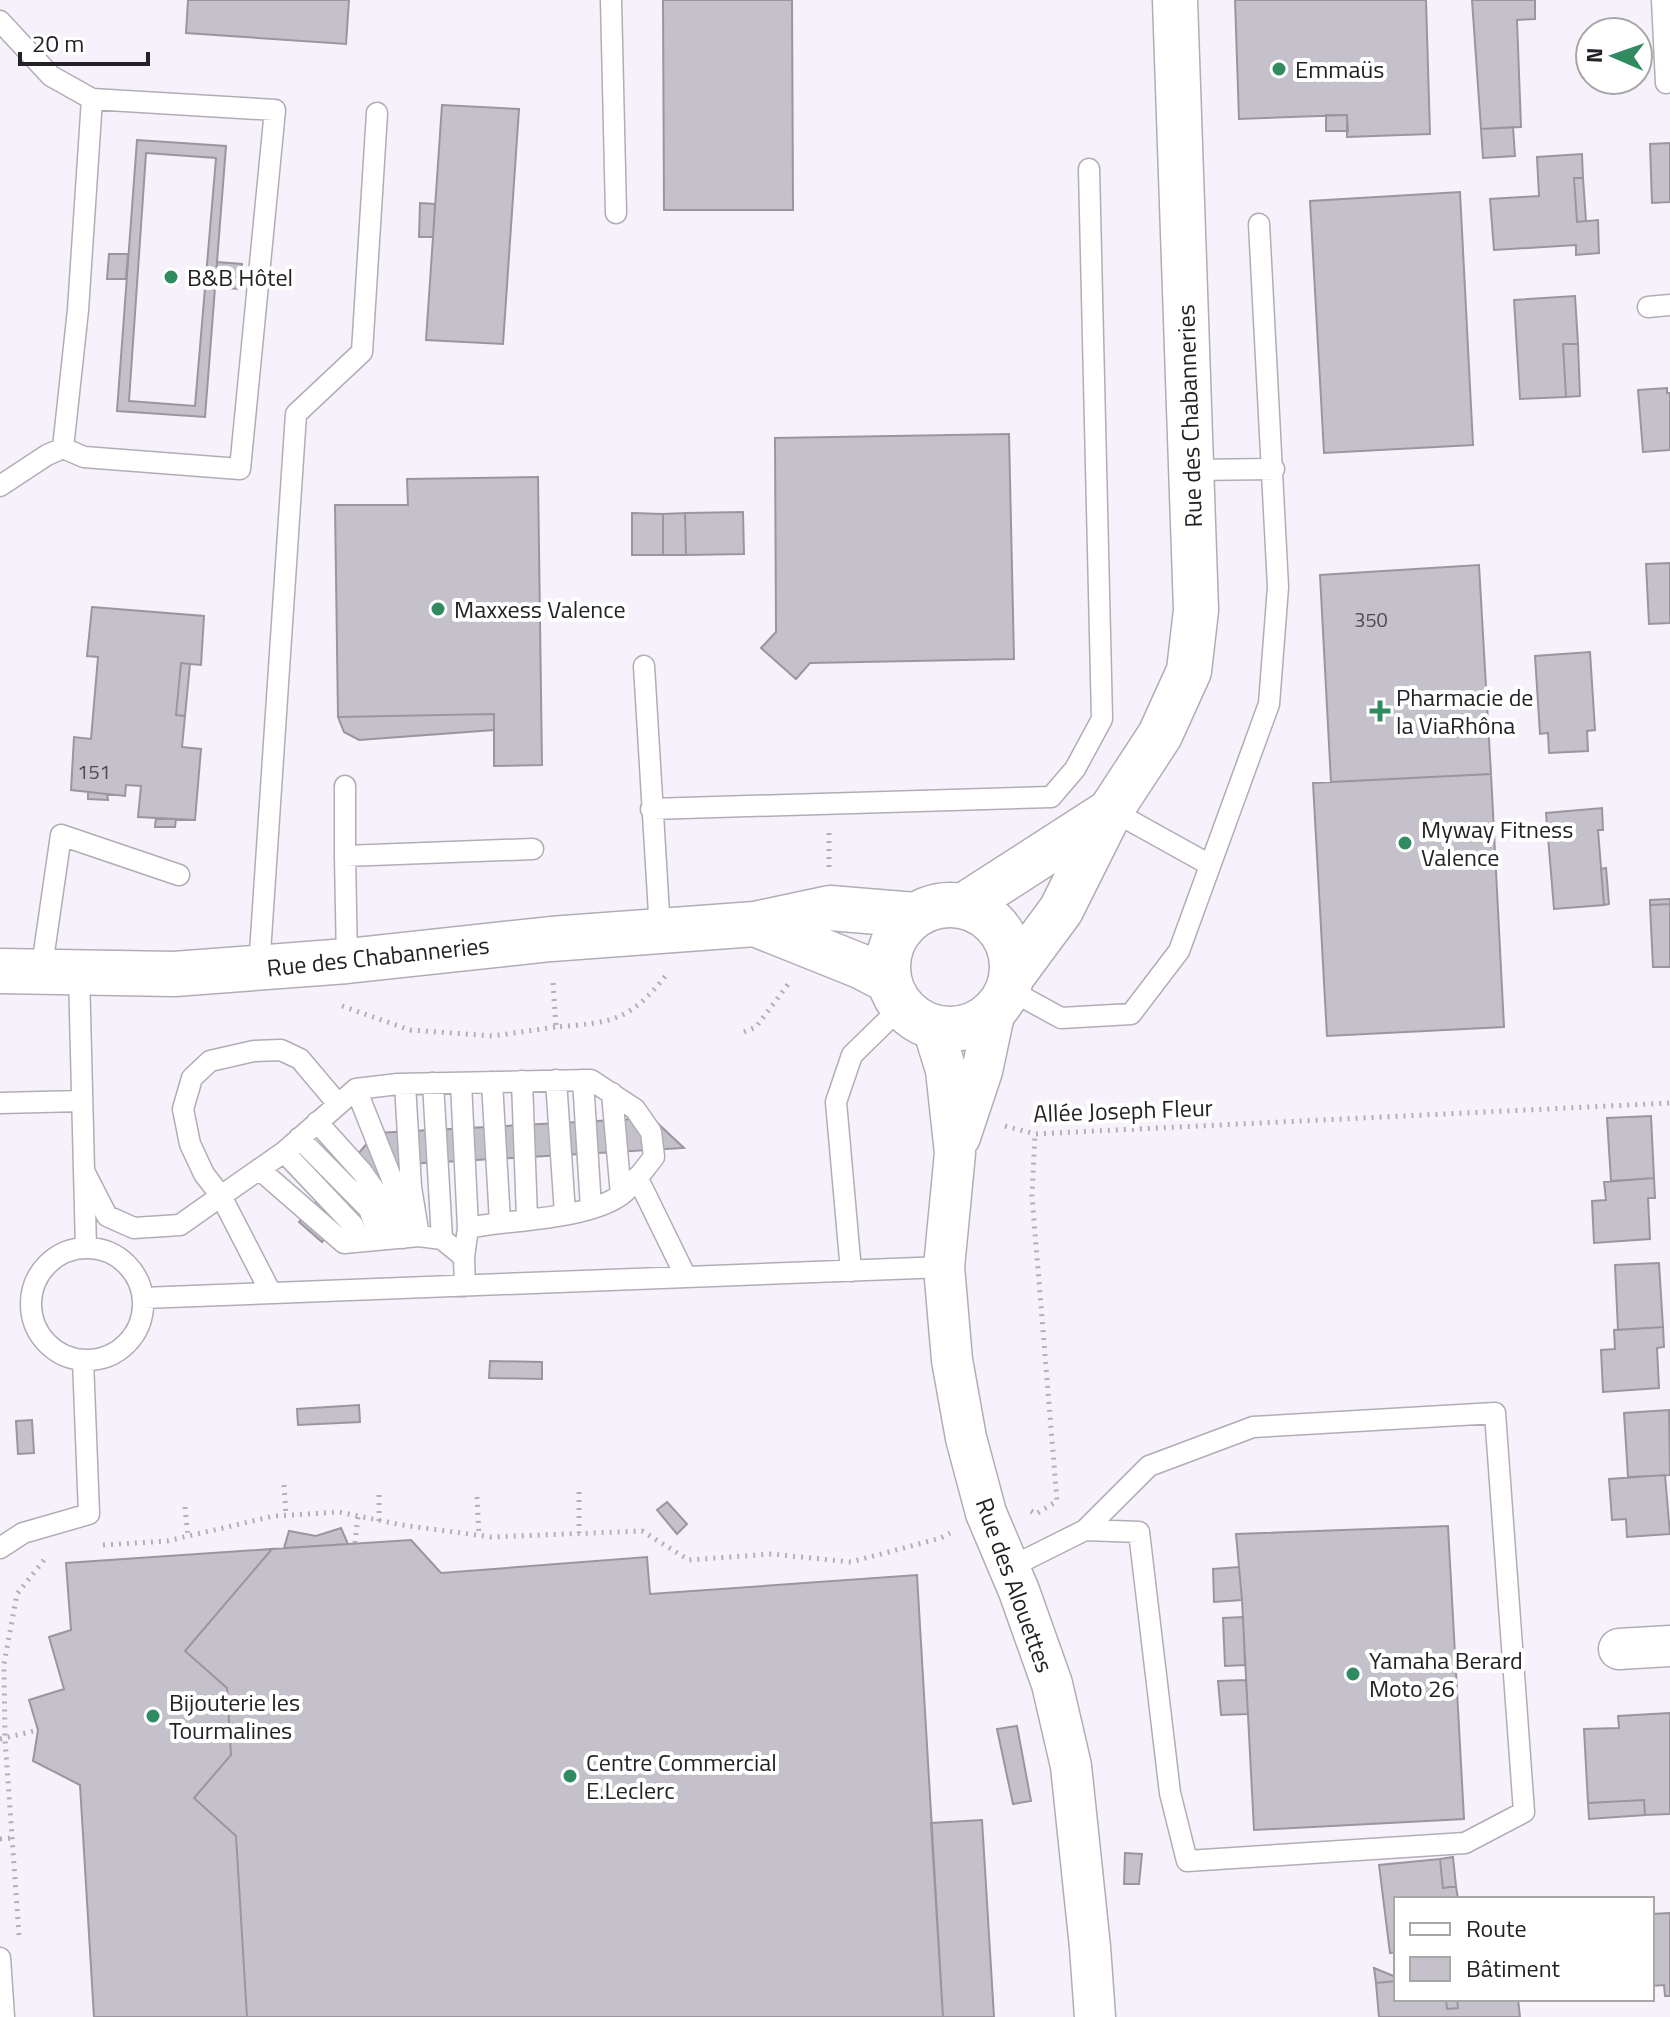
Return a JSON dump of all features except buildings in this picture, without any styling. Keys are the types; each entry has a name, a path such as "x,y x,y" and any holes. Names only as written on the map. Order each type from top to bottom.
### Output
{"street":[{"name":"Rue des Chabanneries","path":"1005,991 1061,910 1111,810 1160,735 1189,671 1196,610 1175,0"},
{"name":"Rue des Chabanneries","path":"963,906 1111,810"},
{"path":"947,904 963,906 985,915 1001,931 1010,952 1005,991 955,1153 946,1070 908,1005 888,956 897,933 915,915 947,904"},
{"name":"Rue des Chabanneries","path":"40,973 174,974 347,961 551,939 668,947 830,908 915,915"},
{"name":"Rue des Chabanneries","path":"755,924 860,966 908,1005"},
{"path":"908,1005 955,1030 977,1024 1005,991"},
{"name":"Rue des Alouettes","path":"955,1153 944,1267 952,1360 966,1438 986,1513 1052,1684 1071,1766 1095,2017"},
{"path":"1619,1649 1670,1646"}],"lane":[{"path":"611,0 616,213"},
{"path":"1662,0 1666,83"},
{"path":"0,21 51,76 92,99 275,110 240,469 84,457 63,448 0,486"},
{"path":"63,448 78,310 92,99"},
{"path":"259,968 296,414 362,352 377,113"},
{"path":"651,809 1051,797 1075,769 1102,719 1089,169"},
{"path":"1005,991 1061,1018 1131,1014 1179,951 1269,704 1278,587 1259,224"},
{"path":"1648,307 1670,305"},
{"path":"1191,470 1274,469"},
{"path":"644,666 651,809 668,947"},
{"path":"345,786 347,961"},
{"path":"1111,810 1210,865"},
{"path":"95,1249 84,1171 81,1101 40,973 61,835 179,875"},
{"path":"345,856 533,849"},
{"path":"851,1271 836,1102 852,1055 908,1005"},
{"path":"271,1293 190,1144 183,1109 192,1078 210,1061 254,1051 281,1050 300,1059 338,1104"},
{"path":"556,1080 565,1214"},
{"path":"583,1080 591,1208"},
{"path":"95,1249 134,1228 180,1225 292,1145 356,1089 405,1084 591,1080 635,1109 651,1132 654,1157 621,1195 591,1208 565,1214 468,1228"},
{"path":"522,1081 527,1218"},
{"path":"492,1082 500,1222"},
{"path":"433,1083 442,1239"},
{"path":"461,1083 468,1228 464,1257 465,1286"},
{"path":"390,1239 411,1187 405,1084"},
{"path":"356,1089 393,1182 390,1239"},
{"path":"612,1093 621,1195"},
{"path":"0,1103 81,1101"},
{"path":"317,1122 362,1172 383,1202 390,1239"},
{"path":"292,1145 369,1209 390,1239"},
{"path":"259,1169 344,1243 442,1239 464,1257"},
{"path":"84,1171 107,1216 134,1228"},
{"path":"637,1177 686,1277"},
{"path":"95,1249 118,1256 131,1267 143,1298 143,1314 128,1343 115,1353 99,1359 83,1360 67,1357 41,1337 31,1305 34,1288 53,1259 69,1251 95,1249"},
{"path":"143,1298 944,1267"},
{"path":"0,1548 23,1533 89,1514 83,1360"},
{"path":"1009,1568 1085,1530 1149,1466 1253,1427 1495,1413 1524,1812 1465,1843 1187,1861 1170,1793 1139,1532 1085,1530"},
{"path":"0,1958 4,2017"}],"path":[{"path":"551,939 556,1027 611,1022 647,1000 668,947"},
{"path":"744,1032 756,1027 794,976"},
{"name":"Allée Joseph Fleur","path":"992,1123 1035,1134 1670,1103"},
{"path":"94,1545 167,1541 286,1515 339,1512 491,1537 642,1531 689,1560 771,1554 851,1562 941,1538 1011,1502 1036,1514 1057,1501 1032,1196 1035,1134"},
{"path":"284,1485 286,1515"},
{"path":"579,1492 579,1533"},
{"path":"379,1493 379,1521"},
{"path":"477,1497 479,1535"},
{"path":"185,1507 188,1537"},
{"path":"355,1543 358,1516"},
{"path":"946,1518 950,1533"},
{"path":"20,1948 3,1739 4,1664 17,1594 48,1556"},
{"path":"0,1647 8,1646"},
{"path":"3,1739 38,1730"},
{"path":"0,1839 12,1838"}],"place":[{"name":"Emmaüs","path":"1279,69"},
{"name":"B&B Hôtel","path":"171,277"},
{"name":"Maxxess Valence","path":"438,609"},
{"name":"Pharmacie de la ViaRhôna","path":"1380,711"},
{"name":"Myway Fitness Valence","path":"1405,843"},
{"name":"Yamaha Berard Moto 26","path":"1353,1674"},
{"name":"Bijouterie les Tourmalines","path":"153,1716"},
{"name":"Centre Commercial E.Leclerc","path":"570,1776"}]}
